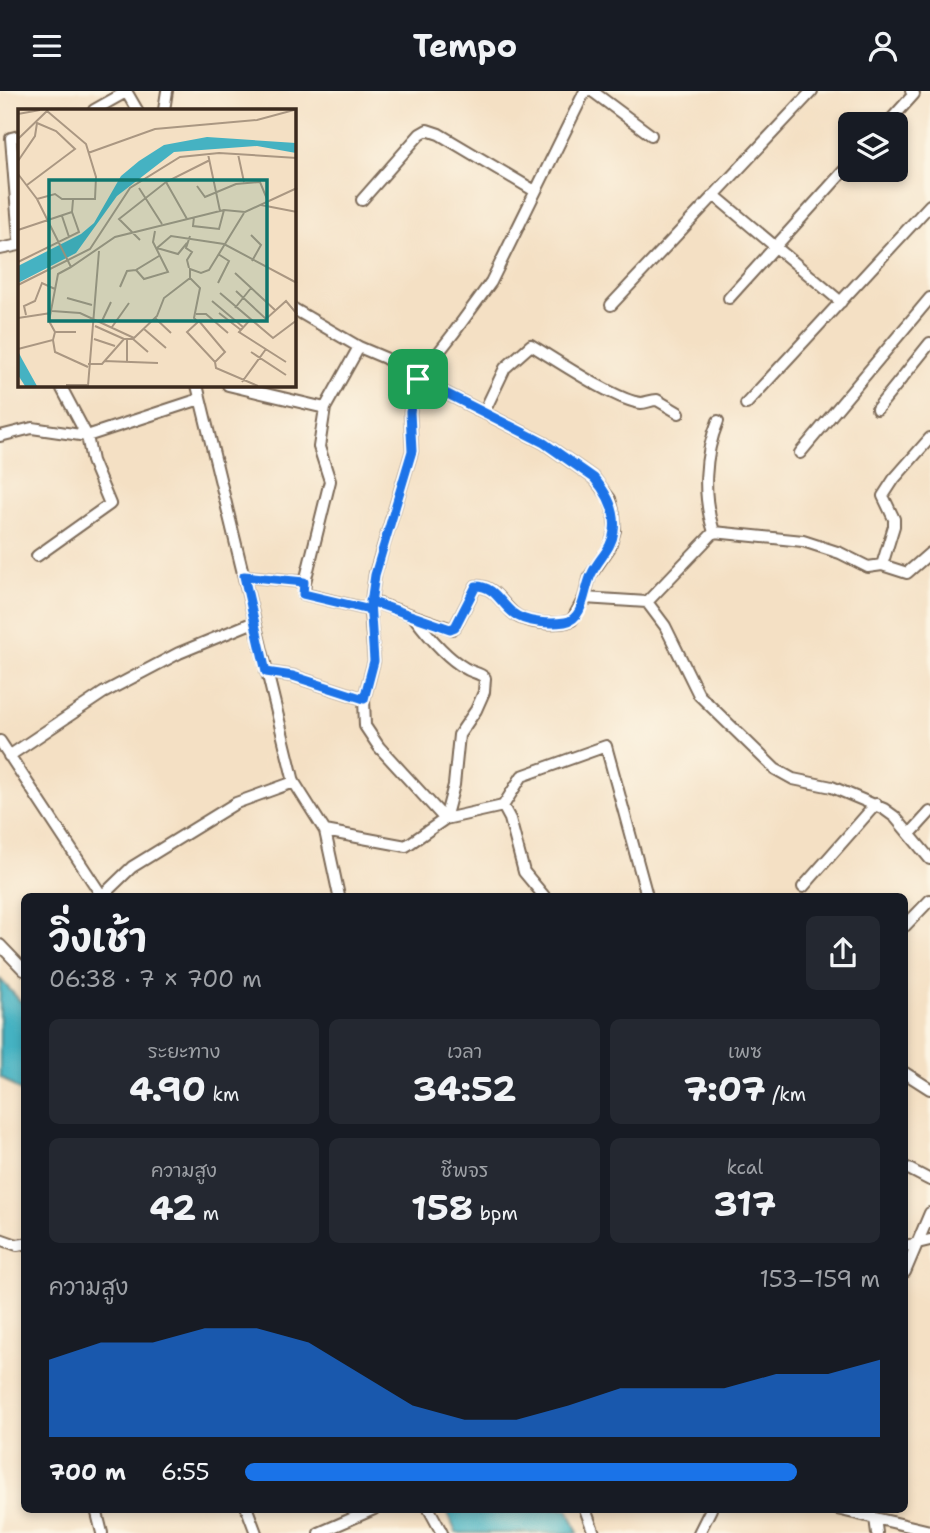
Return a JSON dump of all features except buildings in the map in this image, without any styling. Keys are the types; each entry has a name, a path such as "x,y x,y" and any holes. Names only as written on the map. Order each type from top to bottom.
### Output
{"street":[{"path":"96,109 126,91 136,109"},
{"path":"164,109 167,91"},
{"path":"446,819 380,747 365,726 364,699 374,661 370,606 375,575 412,451 410,412 418,379 491,282 585,91"},
{"path":"592,91 651,135"},
{"path":"611,305 812,91"},
{"path":"898,112 914,94 911,91"},
{"path":"362,200 420,134 427,130 439,134 535,191"},
{"path":"18,137 11,138 18,226"},
{"path":"729,298 838,177"},
{"path":"714,195 841,302"},
{"path":"746,404 929,209"},
{"path":"0,249 18,245"},
{"path":"800,453 930,298"},
{"path":"296,310 418,379 544,443 594,478 610,499 615,530 610,547 590,576 584,598 572,619 544,622 520,617 484,586 476,586 454,628 450,629 413,616 303,594 330,481 319,447 325,408 359,347"},
{"path":"877,409 930,343"},
{"path":"484,412 505,368 531,345 625,398 641,403 657,400 679,413"},
{"path":"37,556 110,504 92,461 87,436 61,387"},
{"path":"198,387 294,782 325,831 338,893"},
{"path":"236,387 325,408"},
{"path":"0,436 32,428 87,436 201,399"},
{"path":"713,532 706,501 709,446 718,421"},
{"path":"881,565 894,526 894,519 883,496 930,438"},
{"path":"647,603 713,532"},
{"path":"713,532 803,541 840,553 868,567 881,565 907,573 930,553"},
{"path":"244,576 304,582"},
{"path":"584,598 647,603 665,626 699,695 775,769 793,779 832,787 876,804 895,817 930,859"},
{"path":"413,616 448,654 464,668 483,675 485,680 477,710 458,734 454,785 446,819"},
{"path":"9,756 103,693 180,653 254,622"},
{"path":"266,672 293,676 364,699"},
{"path":"0,741 100,893"},
{"path":"325,831 406,846 446,819 503,806 522,776 606,746 646,893"},
{"path":"105,893 132,867 236,803 294,782"},
{"path":"803,887 876,804"},
{"path":"503,806 510,819 524,872 542,893"},
{"path":"910,834 930,812"},
{"path":"908,923 930,900"},
{"path":"0,945 21,967"},
{"path":"908,1075 930,1089"},
{"path":"908,1169 930,1180"},
{"path":"908,1266 930,1213"},
{"path":"0,1239 21,1244"},
{"path":"908,1246 930,1240"},
{"path":"97,1513 102,1533"},
{"path":"248,1513 256,1533"},
{"path":"319,1533 365,1513"},
{"path":"431,1513 442,1533"},
{"path":"586,1513 594,1533"},
{"path":"699,1533 709,1513"},
{"path":"870,1514 930,1531"},
{"path":"870,1514 877,1533"}],"water":[{"path":"0,979 21,1002 21,1092 0,1076"},
{"path":"448,1513 570,1513 578,1533 456,1533"}],"route":[{"path":"418,379 410,412 412,451 375,575 370,601 370,610 303,594 304,582 244,576 266,672 293,676 364,699 374,661 370,601 450,629 455,627 470,593 476,586 484,586 496,594 513,613 523,619 569,622 578,612 590,576 610,547 615,530 610,499 594,478 544,443 418,379"}]}
